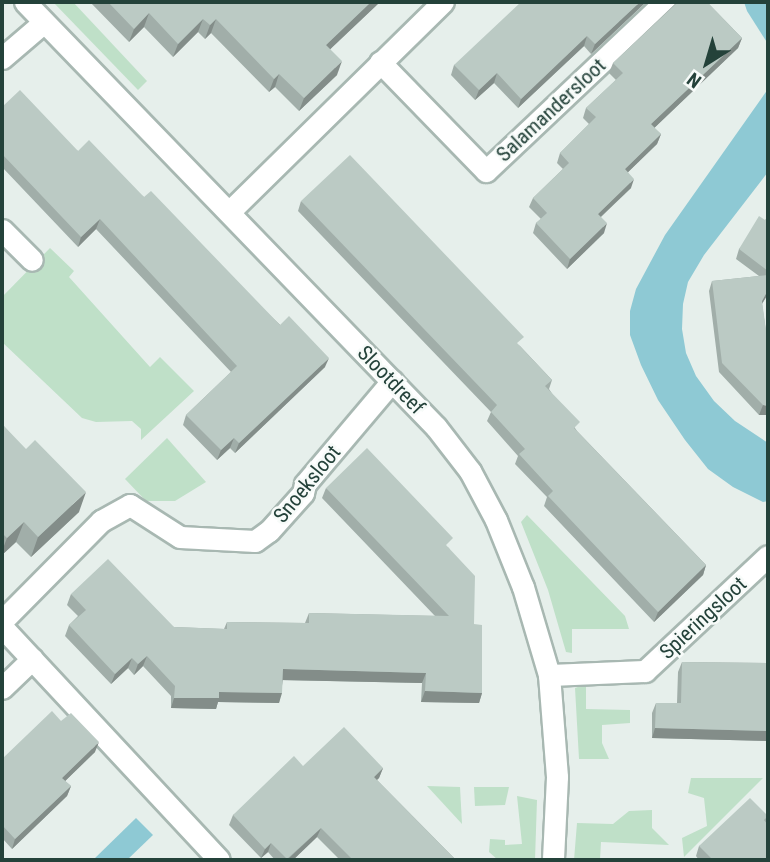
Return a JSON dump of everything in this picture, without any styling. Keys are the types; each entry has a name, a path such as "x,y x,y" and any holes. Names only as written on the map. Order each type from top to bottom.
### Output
{"street":[{"name":"Slootdreef","path":"25,2 436,427 470,471 496,520 523,587 549,676 557,777 553,860"},
{"path":"229,212 443,2"},
{"name":"Salamandersloot","path":"380,62 486,171 665,2"},
{"path":"2,58 44,22"},
{"path":"2,230 32,260"},
{"name":"Snoeksloot","path":"2,621 101,521 130,505 180,537 255,541 269,531 303,493 306,484 392,381"},
{"name":"Spieringsloot","path":"549,676 645,671 768,556"},
{"path":"2,627 219,860"},
{"path":"2,688 32,659"}],"green space":[{"path":"53,2 73,2 147,81 138,90"},
{"path":"50,248 74,271 69,277 150,367 160,357 194,391 141,440 141,429 132,421 96,422 82,418 2,342 2,297"},
{"path":"167,438 206,482 175,501 146,501 125,479"},
{"path":"527,515 625,616 629,629 572,629 572,653 566,652 548,590 521,522"},
{"path":"586,684 586,709 630,710 630,723 602,725 602,743 609,759 579,759 575,688"},
{"path":"691,778 763,778 684,857 682,838 707,826 704,798 688,793"},
{"path":"427,786 460,787 462,824"},
{"path":"474,787 509,787 505,805 475,806"},
{"path":"517,796 537,800 535,860 498,860 489,852 490,839 505,840 505,845 522,844"},
{"path":"652,810 652,828 669,845 601,842 600,860 574,860 577,823 613,824 629,811"}],"water":[{"path":"744,2 768,2 768,44 747,11"},
{"path":"768,89 768,172 704,255 688,282 683,304 682,329 686,353 696,376 714,401 735,421 768,443 768,501 763,502 733,487 708,469 685,440 658,400 641,365 630,335 630,311 636,289 665,235"},
{"path":"136,818 153,835 127,860 93,860"}],"building":[{"path":"108,2 371,2 326,45 342,61 304,98 279,74 274,79 216,19 210,25 203,19 178,44 149,13 134,29"},
{"path":"521,2 640,2 595,44 587,36 521,99 497,73 479,90 454,65"},
{"path":"678,2 707,2 742,38 651,124 661,134 625,169 634,179 598,214 607,223 570,259 536,223 547,213 533,198 569,163 560,153 596,117 586,108 623,73 613,63"},
{"path":"20,90 78,151 89,140 144,197 151,191 280,325 289,316 329,358 239,443 234,438 221,450 186,415 237,366 100,219 81,237 2,154 2,107"},
{"path":"350,155 524,337 517,343 552,380 545,386 580,422 574,428 706,565 658,612 548,496 553,491 519,454 525,449 491,412 497,405 301,201"},
{"path":"759,216 765,220 768,217 768,271 739,249"},
{"path":"768,275 768,290 762,301 768,345 768,406 763,405 722,363 712,281"},
{"path":"2,424 26,449 35,440 86,492 38,537 24,522 7,538 2,533"},
{"path":"367,448 453,538 446,545 475,576 474,624 482,625 482,693 425,691 426,673 283,669 282,693 219,692 219,698 174,698 175,686 147,656 138,664 132,658 115,674 69,625 86,610 71,594 108,559 174,627 227,629 227,622 309,623 309,613 449,616 326,488"},
{"path":"682,662 768,663 768,731 655,728 656,703 681,703"},
{"path":"52,711 61,721 71,713 99,742 62,778 71,786 15,839 2,825 2,759"},
{"path":"344,727 383,768 374,777 456,860 353,860 321,828 287,859 271,843 265,849 233,815 294,756 303,766"},
{"path":"750,798 768,816 764,820 768,825 768,860 713,860 699,846"}]}
